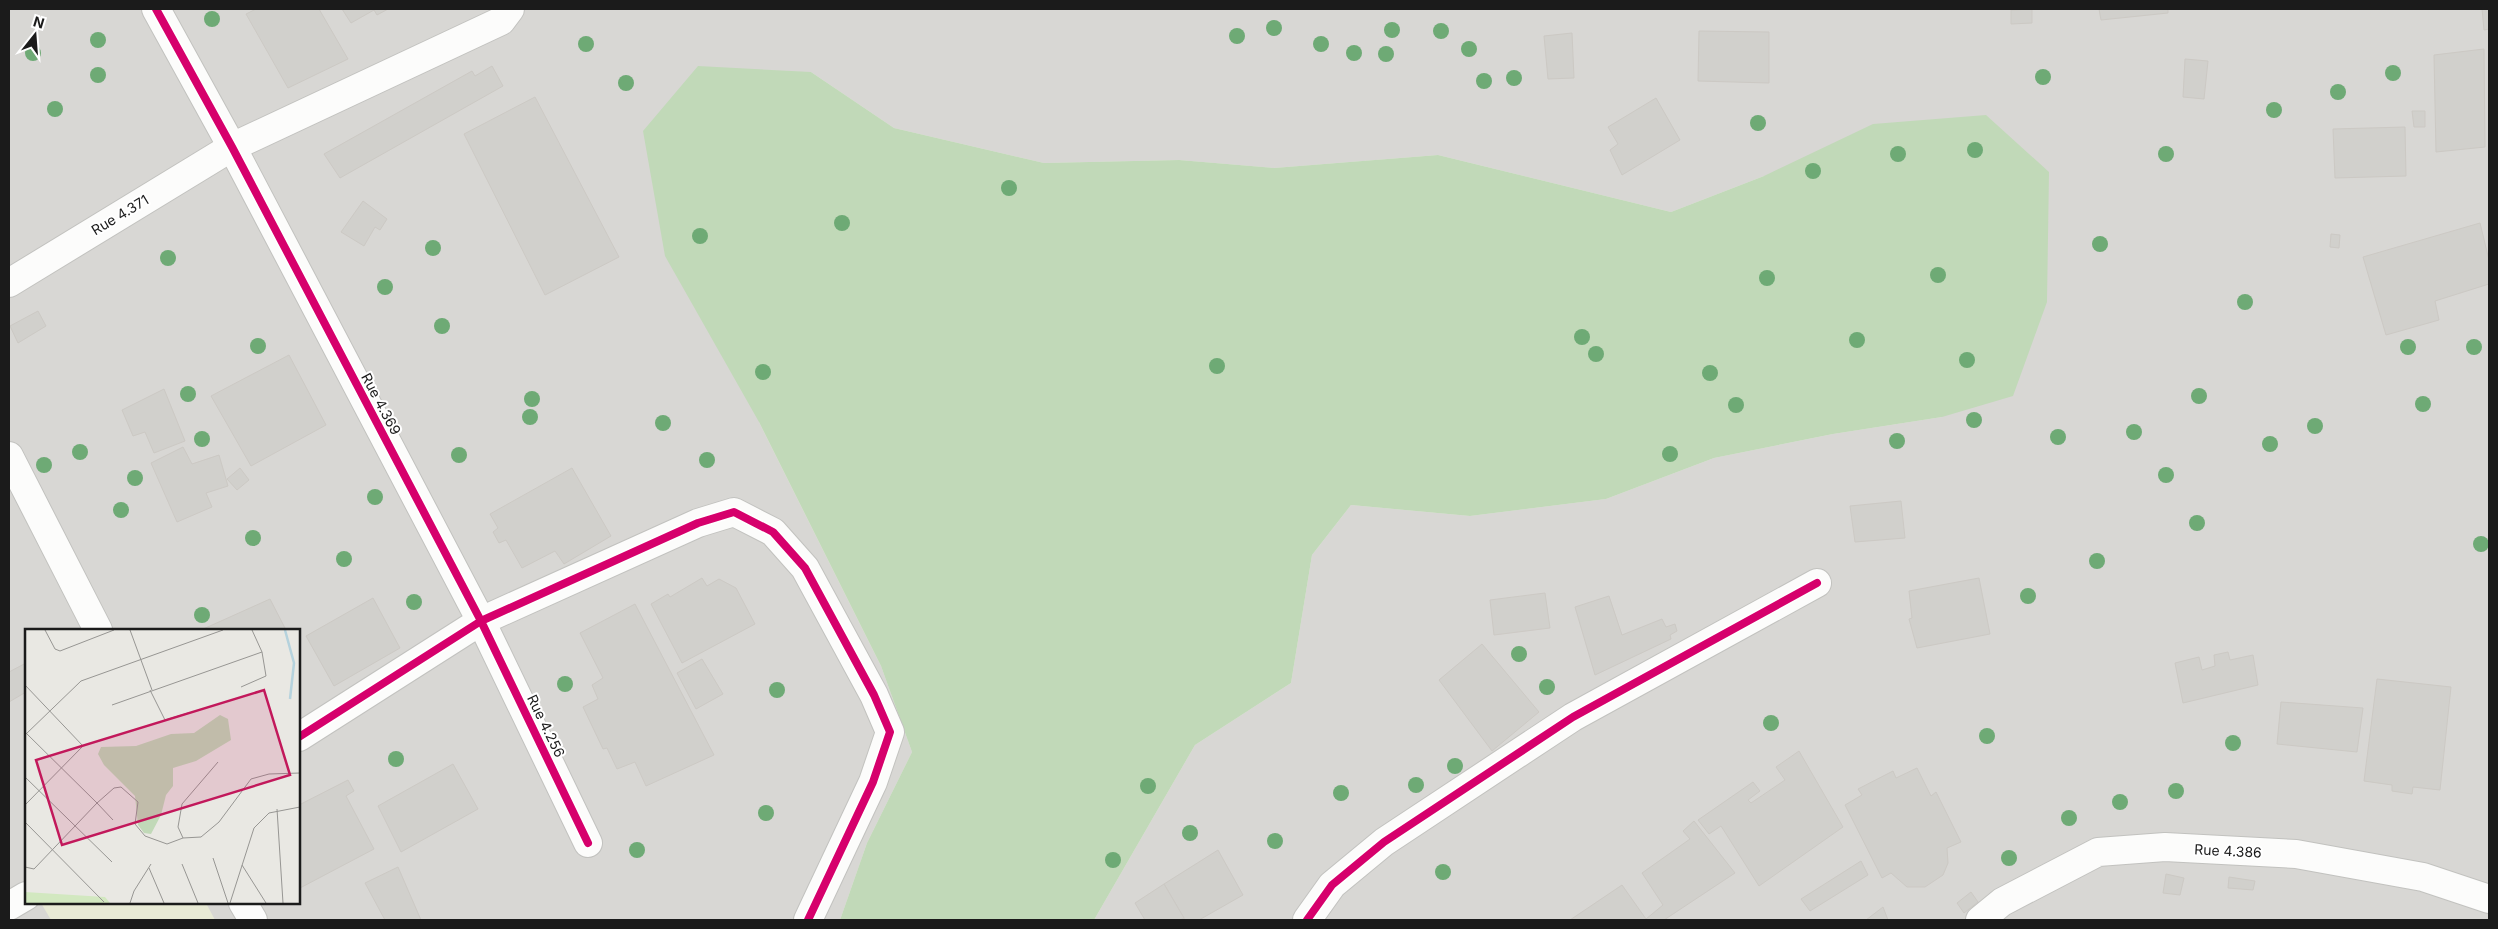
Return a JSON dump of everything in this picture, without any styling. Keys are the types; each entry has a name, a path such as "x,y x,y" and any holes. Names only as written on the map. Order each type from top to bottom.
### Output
{"street":[{"name":"Rue 4.369","path":"156,9 232,147 481,621"},
{"name":"Rue 4.371","path":"9,283 232,147 501,21 510,9"},
{"path":"9,456 97,629"},
{"path":"300,736 481,621 698,523 734,512 773,532 805,568 874,695 890,732 873,782 808,920"},
{"path":"1307,920 1332,885 1384,842 1565,722 1817,583"},
{"name":"Rue 4.256","path":"481,621 588,843"},
{"name":"Rue 4.386","path":"1980,920 2002,902 2098,852 2165,847 2296,854 2424,878 2489,899"},
{"path":"9,906 25,897"},
{"path":"244,904 253,920"}],"shaded area":[{"path":"9,9 2489,9 2489,920 1094,920 1195,745 1291,683 1312,555 1351,505 1470,516 1606,499 1714,458 1833,434 1942,417 1764,176 1671,212 1438,155 1274,168 1179,160 1044,163 894,128 811,72 759,422 881,666 912,752 867,843 840,920 9,920"}],"green space":[{"path":"698,66 811,72 894,128 1044,163 1179,160 1274,168 1438,155 1671,212 1764,176 1873,124 1986,115 2049,172 2047,302 2013,396 1942,417 1833,434 1714,458 1606,499 1470,516 1351,505 1312,555 1291,683 1195,745 1094,920 840,920 867,843 912,752 881,666 759,422 665,256 643,131"},
{"path":"42,904 207,904 215,920 51,920"}],"building":[{"path":"256,9 319,9 348,59 288,88 246,14"},
{"path":"342,9 388,9 377,15 374,10 351,23"},
{"path":"2032,9 2032,23 2011,24 2011,10"},
{"path":"2099,9 2168,9 2168,13 2101,20"},
{"path":"2482,9 2489,9 2489,29 2484,30"},
{"path":"1699,31 1769,32 1769,83 1698,81"},
{"path":"1572,33 1574,78 1548,79 1544,36"},
{"path":"2484,49 2485,147 2436,152 2434,55"},
{"path":"2185,59 2208,61 2204,99 2183,97"},
{"path":"492,66 503,86 340,178 324,154 472,71 475,76"},
{"path":"535,97 619,257 545,295 464,134"},
{"path":"1656,98 1680,140 1622,175 1610,150 1618,144 1608,127"},
{"path":"2412,111 2425,111 2425,127 2414,127"},
{"path":"2405,127 2406,176 2335,178 2333,129"},
{"path":"363,201 387,219 380,230 375,227 364,246 341,232"},
{"path":"2480,223 2489,260 2489,284 2435,301 2439,320 2386,335 2363,257"},
{"path":"2331,234 2340,235 2339,248 2330,247"},
{"path":"38,311 46,326 18,343 10,326"},
{"path":"289,355 326,425 251,466 211,396"},
{"path":"164,389 185,441 154,453 145,432 133,436 122,410"},
{"path":"183,447 192,464 219,455 228,486 206,493 212,507 177,522 151,463"},
{"path":"240,468 249,480 237,490 227,479"},
{"path":"572,468 611,536 564,564 555,551 522,568 506,540 499,543 493,532 498,528 490,514"},
{"path":"1901,501 1905,538 1855,542 1850,506"},
{"path":"702,578 707,586 719,579 736,588 755,624 682,663 651,604 668,594 670,597"},
{"path":"1979,578 1990,634 1917,648 1909,619 1912,618 1909,591"},
{"path":"1545,593 1550,628 1494,635 1490,600"},
{"path":"1609,596 1622,635 1662,619 1666,627 1675,624 1677,631 1670,635 1671,639 1595,675 1575,607"},
{"path":"373,598 400,648 334,686 306,636"},
{"path":"270,599 285,629 203,629"},
{"path":"635,604 714,755 646,786 635,762 617,769 607,748 603,749 583,707 598,699 592,685 603,678 580,633"},
{"path":"1482,644 1539,712 1492,751 1439,680"},
{"path":"2228,652 2230,660 2253,655 2258,685 2183,703 2175,663 2199,657 2202,670 2215,666 2214,655"},
{"path":"702,659 723,694 696,709 677,673"},
{"path":"25,664 25,693 9,702 9,672"},
{"path":"2377,679 2451,687 2440,790 2413,787 2412,794 2392,791 2392,785 2364,781"},
{"path":"2281,702 2363,708 2357,752 2277,744"},
{"path":"1799,751 1843,827 1759,886 1721,826 1709,834 1698,820 1753,782 1760,791 1748,800 1751,803 1785,780 1776,767"},
{"path":"453,764 478,809 401,852 378,806"},
{"path":"1917,768 1931,796 1936,792 1961,842 1947,848 1948,863 1943,875 1925,887 1907,887 1891,873 1882,878 1845,805 1862,795 1858,789 1893,771 1896,778"},
{"path":"348,780 354,791 346,796 374,849 300,888 300,804"},
{"path":"1694,821 1735,873 1664,920 1570,920 1622,885 1646,919 1663,905 1642,873 1690,839 1683,831"},
{"path":"1218,850 1243,895 1199,920 1185,920 1164,884"},
{"path":"1861,861 1868,875 1810,911 1801,899"},
{"path":"398,867 421,920 385,920 365,883"},
{"path":"2166,874 2184,878 2180,895 2163,893"},
{"path":"2229,877 2255,881 2253,890 2228,888"},
{"path":"1164,884 1184,918 1180,920 1145,920 1135,903"},
{"path":"1971,892 1978,902 1964,913 1957,903"},
{"path":"1883,907 1888,920 1866,920"}],"cycle path":[{"path":"156,9 232,147 481,621 300,736"},
{"path":"588,843 481,621 698,523 734,512 773,532 805,568 874,695 890,732 873,782 808,920"},
{"path":"1307,920 1332,885 1384,842 1573,717 1817,583"}]}
